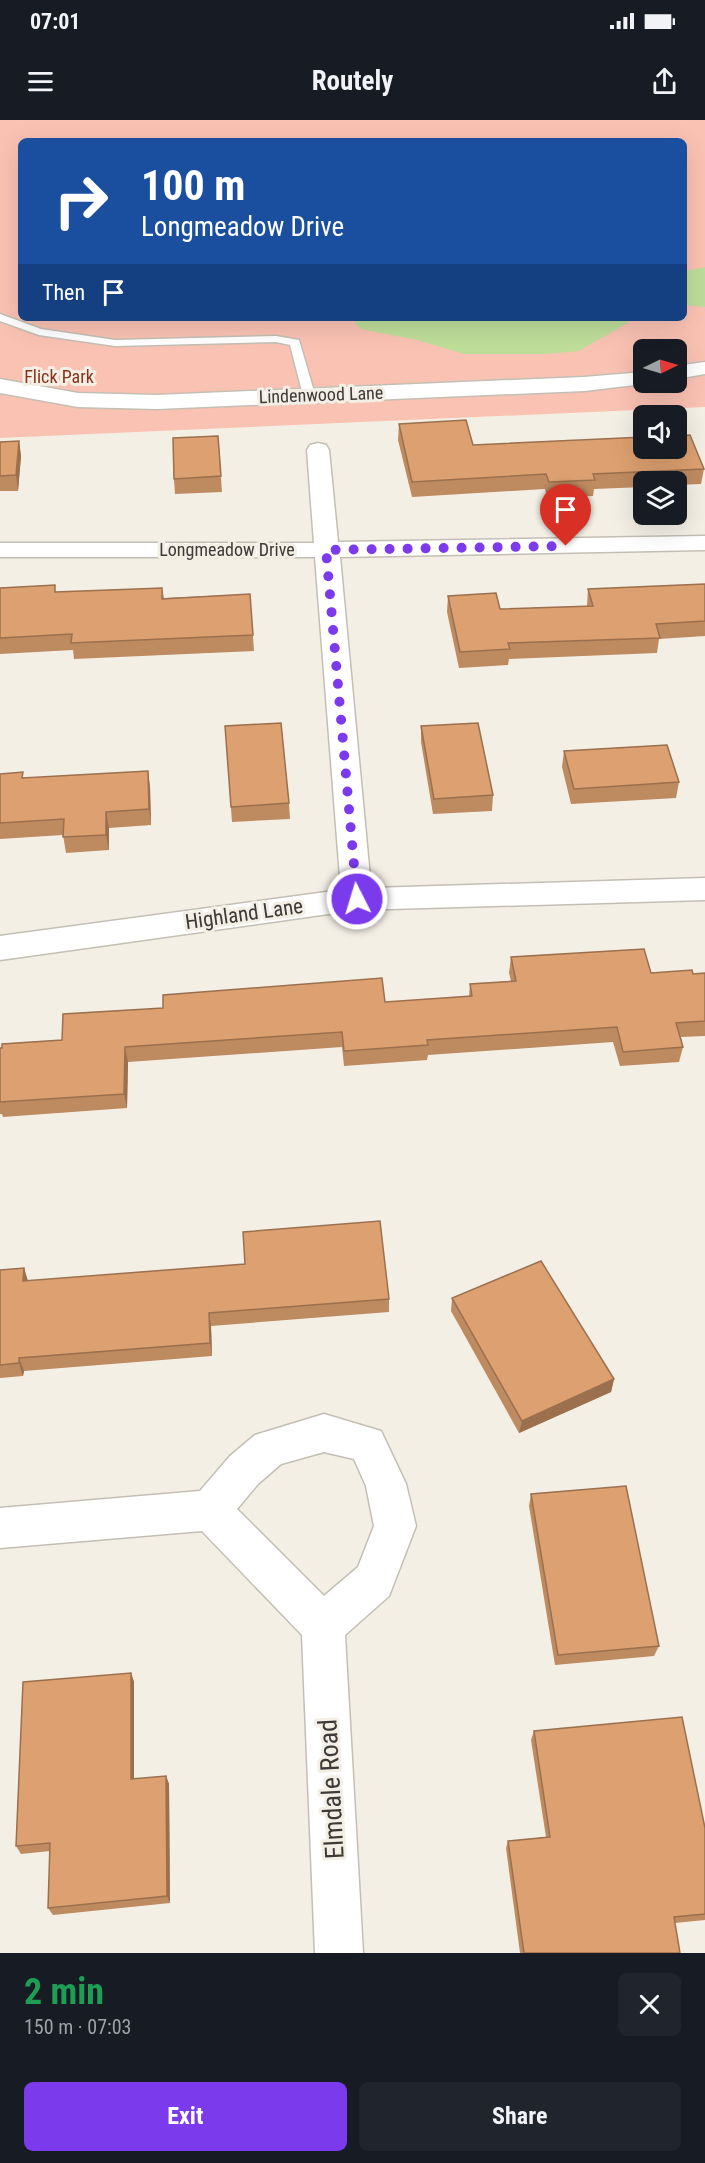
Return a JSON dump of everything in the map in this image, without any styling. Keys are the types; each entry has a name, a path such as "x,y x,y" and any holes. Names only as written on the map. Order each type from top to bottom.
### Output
{"street":[{"path":"687,371 705,368"},
{"name":"Lindenwood Lane","path":"0,386 78,400 127,402 573,384 633,379"},
{"path":"318,450 357,899"},
{"name":"Longmeadow Drive","path":"0,550 326,550 705,543"},
{"name":"Highland Lane","path":"0,948 357,899 705,889"},
{"path":"0,1528 210,1510 244,1470 269,1448 324,1433 368,1444 386,1484 395,1526 374,1581 323,1626 210,1510"},
{"name":"Elmdale Road","path":"323,1626 339,1953"}],"lane":[{"path":"0,317 39,332 115,343 276,339 296,342 309,395"}],"green space":[{"name":"Flick Park","path":"0,120 705,120 705,407 633,405 633,410 0,438"}],"shaded area":[{"path":"705,267 705,307 687,305 687,270"},
{"path":"356,321 631,321 579,351 547,354 464,354 417,340 361,329"}],"building":[{"path":"466,420 473,445 633,438 633,459 687,459 687,435 690,435 704,469 593,474 595,480 549,482 546,474 412,482 399,424"},
{"path":"218,436 221,476 174,479 173,438"},
{"path":"19,441 16,475 0,476 0,442"},
{"path":"705,584 705,621 656,624 660,638 508,643 510,649 460,652 448,596 496,593 500,609 593,606 588,589"},
{"path":"55,585 55,592 162,588 162,599 250,594 253,635 71,643 72,634 0,638 0,588"},
{"path":"281,723 289,803 231,807 225,726"},
{"path":"478,723 493,795 434,799 421,726"},
{"path":"667,745 679,782 574,789 564,751"},
{"path":"148,771 149,809 106,812 106,835 63,837 64,819 0,823 0,774 23,772 22,778"},
{"path":"644,949 651,973 692,970 693,974 705,973 705,1021 676,1023 683,1047 623,1052 617,1027 427,1040 428,1045 344,1051 342,1032 125,1047 124,1094 0,1102 0,1048 2,1044 62,1040 63,1014 163,1008 163,995 382,978 385,1002 472,996 470,984 516,981 511,957"},
{"path":"380,1221 389,1299 209,1313 210,1343 19,1358 19,1363 0,1365 0,1270 24,1268 23,1281 245,1264 243,1232"},
{"path":"541,1261 614,1379 522,1421 452,1298"},
{"path":"626,1486 659,1646 558,1655 531,1494"},
{"path":"131,1673 131,1779 166,1776 167,1896 48,1908 50,1843 16,1846 23,1682"},
{"path":"682,1717 705,1828 705,1914 674,1917 680,1953 524,1953 508,1841 550,1837 534,1731"}],"route":[{"path":"357,899 326,550 566,546"}]}
